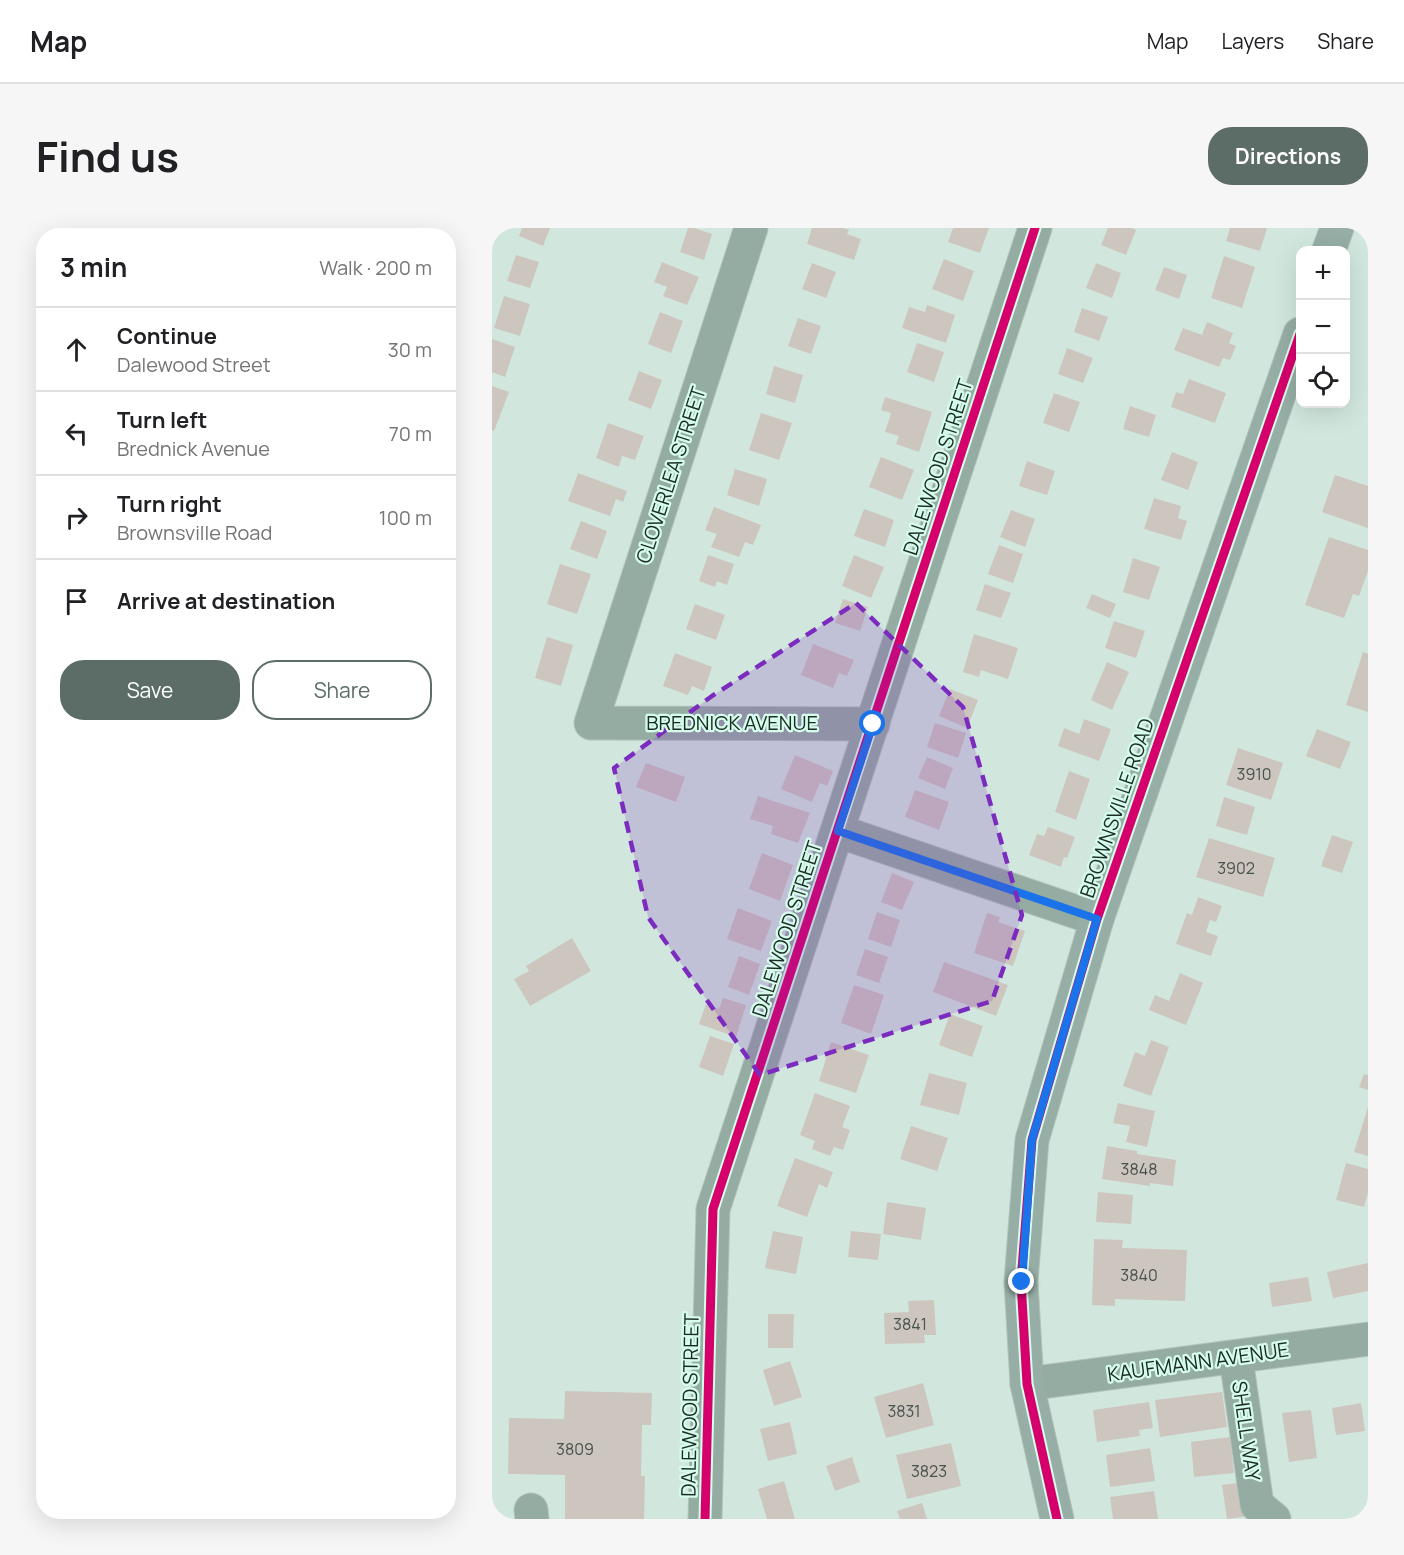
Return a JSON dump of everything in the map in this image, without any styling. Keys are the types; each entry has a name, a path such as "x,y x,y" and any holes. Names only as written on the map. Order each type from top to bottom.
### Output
{"main road":[{"path":"1330,246 1337,228"},
{"name":"BROWNSVILLE ROAD","path":"1057,1519 1027,1384 1022,1282 1032,1140 1097,919 1296,346"}],"street":[{"name":"CLOVERLEA STREET","path":"591,723 751,228"},
{"name":"DALEWOOD STREET","path":"705,1519 713,1209 1035,228"},
{"name":"BREDNICK AVENUE","path":"591,723 873,724"},
{"path":"838,831 1097,919"},
{"name":"KAUFMANN AVENUE","path":"1027,1384 1368,1339"},
{"name":"SHELL WAY","path":"1236,1358 1266,1512"}],"highlighted area":[{"path":"856,603 963,707 1022,915 992,1001 760,1075 648,917 614,768 712,696"}],"building":[{"path":"522,228 550,228 543,246 519,236"},
{"path":"688,228 712,234 704,260 680,252"},
{"path":"812,228 843,228 849,230 847,234 861,239 854,260 807,244"},
{"path":"953,228 989,228 980,253 948,242"},
{"path":"1108,228 1136,230 1126,255 1101,245"},
{"path":"1230,228 1267,228 1260,251 1226,241"},
{"path":"516,255 539,262 530,288 507,281"},
{"path":"1224,256 1255,267 1242,308 1211,298"},
{"path":"944,259 974,271 963,301 932,289"},
{"path":"662,262 699,277 687,305 663,296 667,287 654,282"},
{"path":"812,263 836,272 826,298 802,289"},
{"path":"1096,263 1121,273 1112,298 1086,288"},
{"path":"1164,267 1187,275 1179,299 1155,290"},
{"path":"504,296 530,304 520,336 494,328"},
{"path":"927,305 955,315 946,343 902,328 909,307 925,312"},
{"path":"1082,308 1108,317 1099,341 1074,332"},
{"path":"660,312 683,321 671,353 648,344"},
{"path":"798,318 821,326 811,354 788,346"},
{"path":"1207,322 1233,333 1229,343 1236,346 1230,360 1223,358 1219,367 1174,350 1183,328 1202,335"},
{"path":"492,339 515,347 505,377 492,372"},
{"path":"917,343 944,352 934,382 907,372"},
{"path":"1067,348 1093,358 1083,383 1058,374"},
{"path":"774,366 803,375 795,403 766,394"},
{"path":"639,371 662,380 651,409 628,400"},
{"path":"1189,379 1226,393 1215,423 1171,407 1176,392 1183,394"},
{"path":"492,386 509,392 494,431 492,430"},
{"path":"1054,393 1080,402 1069,432 1043,423"},
{"path":"885,397 932,412 919,452 896,444 899,436 885,432 891,413 881,410"},
{"path":"1130,406 1156,415 1149,437 1123,429"},
{"path":"761,413 792,423 779,460 749,450"},
{"path":"608,423 644,436 635,460 622,456 619,467 596,458"},
{"path":"1172,452 1198,462 1188,490 1161,480"},
{"path":"881,457 914,470 902,500 869,487"},
{"path":"1027,461 1055,471 1047,495 1019,486"},
{"path":"735,469 767,479 759,506 727,495"},
{"path":"578,473 627,491 623,502 616,499 610,516 568,501"},
{"path":"1335,475 1368,486 1368,528 1322,512"},
{"path":"1154,498 1181,506 1178,518 1187,521 1181,540 1144,529"},
{"path":"714,507 761,525 753,545 745,542 739,557 711,547 717,534 705,530"},
{"path":"864,509 894,520 885,547 854,536"},
{"path":"1011,510 1035,519 1025,547 1000,537"},
{"path":"581,521 607,531 597,559 570,549"},
{"path":"1329,537 1368,550 1368,571 1359,596 1353,594 1344,618 1305,605"},
{"path":"999,545 1023,554 1013,583 988,574"},
{"path":"708,555 734,564 727,585 717,581 715,587 699,581"},
{"path":"854,555 884,567 871,598 842,586"},
{"path":"1133,558 1160,567 1149,600 1123,592"},
{"path":"560,564 591,574 577,614 547,604"},
{"path":"985,584 1011,593 1001,618 976,610"},
{"path":"1092,594 1116,604 1110,618 1086,608"},
{"path":"843,599 868,607 860,631 835,623"},
{"path":"695,604 725,615 716,640 686,629"},
{"path":"1114,621 1145,631 1136,658 1105,648"},
{"path":"974,634 1018,648 1008,679 981,670 979,677 963,672"},
{"path":"547,637 573,645 561,686 535,678"},
{"path":"813,644 854,660 847,676 839,673 833,688 801,675"},
{"path":"1363,652 1368,654 1368,712 1346,705"},
{"path":"675,653 712,667 704,691 692,686 688,695 663,686"},
{"path":"1107,662 1129,672 1112,710 1091,700"},
{"path":"950,689 978,700 967,728 939,716"},
{"path":"1084,719 1111,729 1099,761 1058,746 1064,728 1079,734"},
{"path":"935,723 966,733 958,758 927,747"},
{"path":"1317,729 1351,742 1340,769 1306,756"},
{"path":"1238,748 1283,763 1271,800 1226,785"},
{"path":"795,755 833,771 827,786 820,783 812,802 781,789"},
{"path":"927,757 953,768 945,789 918,778"},
{"path":"646,763 685,777 676,802 636,787"},
{"path":"1069,771 1090,779 1076,820 1055,812"},
{"path":"915,790 949,802 939,830 905,817"},
{"path":"758,796 810,813 798,843 771,834 773,826 750,819"},
{"path":"1224,797 1255,807 1247,835 1216,826"},
{"path":"1048,827 1075,837 1061,867 1029,855 1037,834 1044,836"},
{"path":"1332,835 1353,842 1342,873 1321,866"},
{"path":"1209,838 1275,858 1263,897 1196,877"},
{"path":"762,853 793,865 780,901 749,889"},
{"path":"892,873 914,882 902,910 881,902"},
{"path":"1198,897 1222,906 1216,922 1210,920 1206,932 1218,936 1211,956 1176,944 1187,913 1192,915"},
{"path":"738,908 772,921 761,951 727,939"},
{"path":"877,912 900,920 891,947 868,939"},
{"path":"987,913 1000,917 998,922 1025,931 1013,966 974,953"},
{"path":"572,938 591,971 530,1006 514,979 529,971 526,966"},
{"path":"865,949 888,957 879,983 856,975"},
{"path":"739,956 760,964 749,995 728,987"},
{"path":"944,962 1008,985 996,1016 933,992"},
{"path":"1180,973 1203,983 1186,1025 1149,1010 1155,995 1169,1001"},
{"path":"854,985 884,995 871,1034 841,1023"},
{"path":"723,998 746,1005 736,1037 699,1024 706,1004 719,1009"},
{"path":"950,1014 983,1026 972,1057 939,1045"},
{"path":"710,1036 734,1044 723,1076 699,1067"},
{"path":"1151,1040 1169,1047 1151,1096 1123,1086 1135,1052 1145,1056"},
{"path":"831,1042 869,1055 856,1093 819,1081"},
{"path":"929,1073 967,1083 959,1115 920,1105"},
{"path":"1364,1074 1368,1075 1368,1090 1359,1087"},
{"path":"815,1093 850,1106 842,1127 850,1130 843,1150 834,1147 830,1156 812,1149 815,1141 800,1135"},
{"path":"1118,1103 1155,1111 1147,1147 1126,1142 1130,1126 1113,1123"},
{"path":"1368,1107 1368,1156 1354,1152"},
{"path":"911,1126 948,1138 937,1171 900,1159"},
{"path":"1107,1146 1137,1151 1137,1154 1176,1160 1173,1186 1150,1183 1150,1186 1102,1179"},
{"path":"795,1158 833,1172 827,1188 819,1184 807,1217 777,1206"},
{"path":"1346,1163 1368,1169 1368,1193 1364,1207 1336,1200"},
{"path":"1098,1192 1133,1195 1131,1224 1096,1222"},
{"path":"887,1202 926,1208 921,1240 883,1234"},
{"path":"773,1231 803,1237 796,1274 765,1268"},
{"path":"851,1231 881,1234 878,1260 848,1257"},
{"path":"1094,1239 1123,1240 1122,1248 1187,1250 1185,1301 1115,1299 1115,1306 1092,1305"},
{"path":"1368,1263 1368,1291 1333,1298 1327,1272"},
{"path":"1308,1277 1312,1301 1272,1307 1269,1283"},
{"path":"934,1300 936,1335 924,1335 925,1343 885,1344 884,1313 909,1312 908,1301"},
{"path":"768,1314 794,1314 793,1348 768,1348"},
{"path":"790,1361 802,1397 774,1406 763,1370"},
{"path":"923,1383 934,1425 886,1438 874,1397"},
{"path":"565,1391 652,1393 651,1425 642,1425 641,1476 645,1476 644,1519 565,1519 565,1475 508,1474 509,1418 564,1419"},
{"path":"1222,1392 1227,1427 1160,1437 1155,1400"},
{"path":"1149,1402 1153,1428 1139,1430 1140,1436 1097,1442 1093,1410"},
{"path":"1361,1403 1365,1431 1336,1435 1332,1408"},
{"path":"1311,1410 1317,1458 1289,1462 1282,1413"},
{"path":"790,1422 797,1454 768,1461 760,1429"},
{"path":"1230,1437 1234,1473 1194,1477 1191,1442"},
{"path":"951,1443 961,1486 907,1499 896,1455"},
{"path":"1150,1448 1155,1481 1110,1487 1106,1455"},
{"path":"852,1457 860,1482 835,1491 826,1466"},
{"path":"784,1481 795,1519 767,1519 758,1489"},
{"path":"1244,1482 1249,1516 1227,1519 1222,1485"},
{"path":"1154,1491 1158,1519 1113,1519 1110,1497"},
{"path":"922,1503 927,1519 900,1519 897,1511"}],"cycle path":[{"path":"705,1519 713,1209 1035,228"},
{"path":"1057,1519 1027,1384 1021,1282 1032,1140 1097,919 1296,346"}],"route":[{"path":"873,724 838,831 1097,919 1032,1140 1022,1282"}]}
